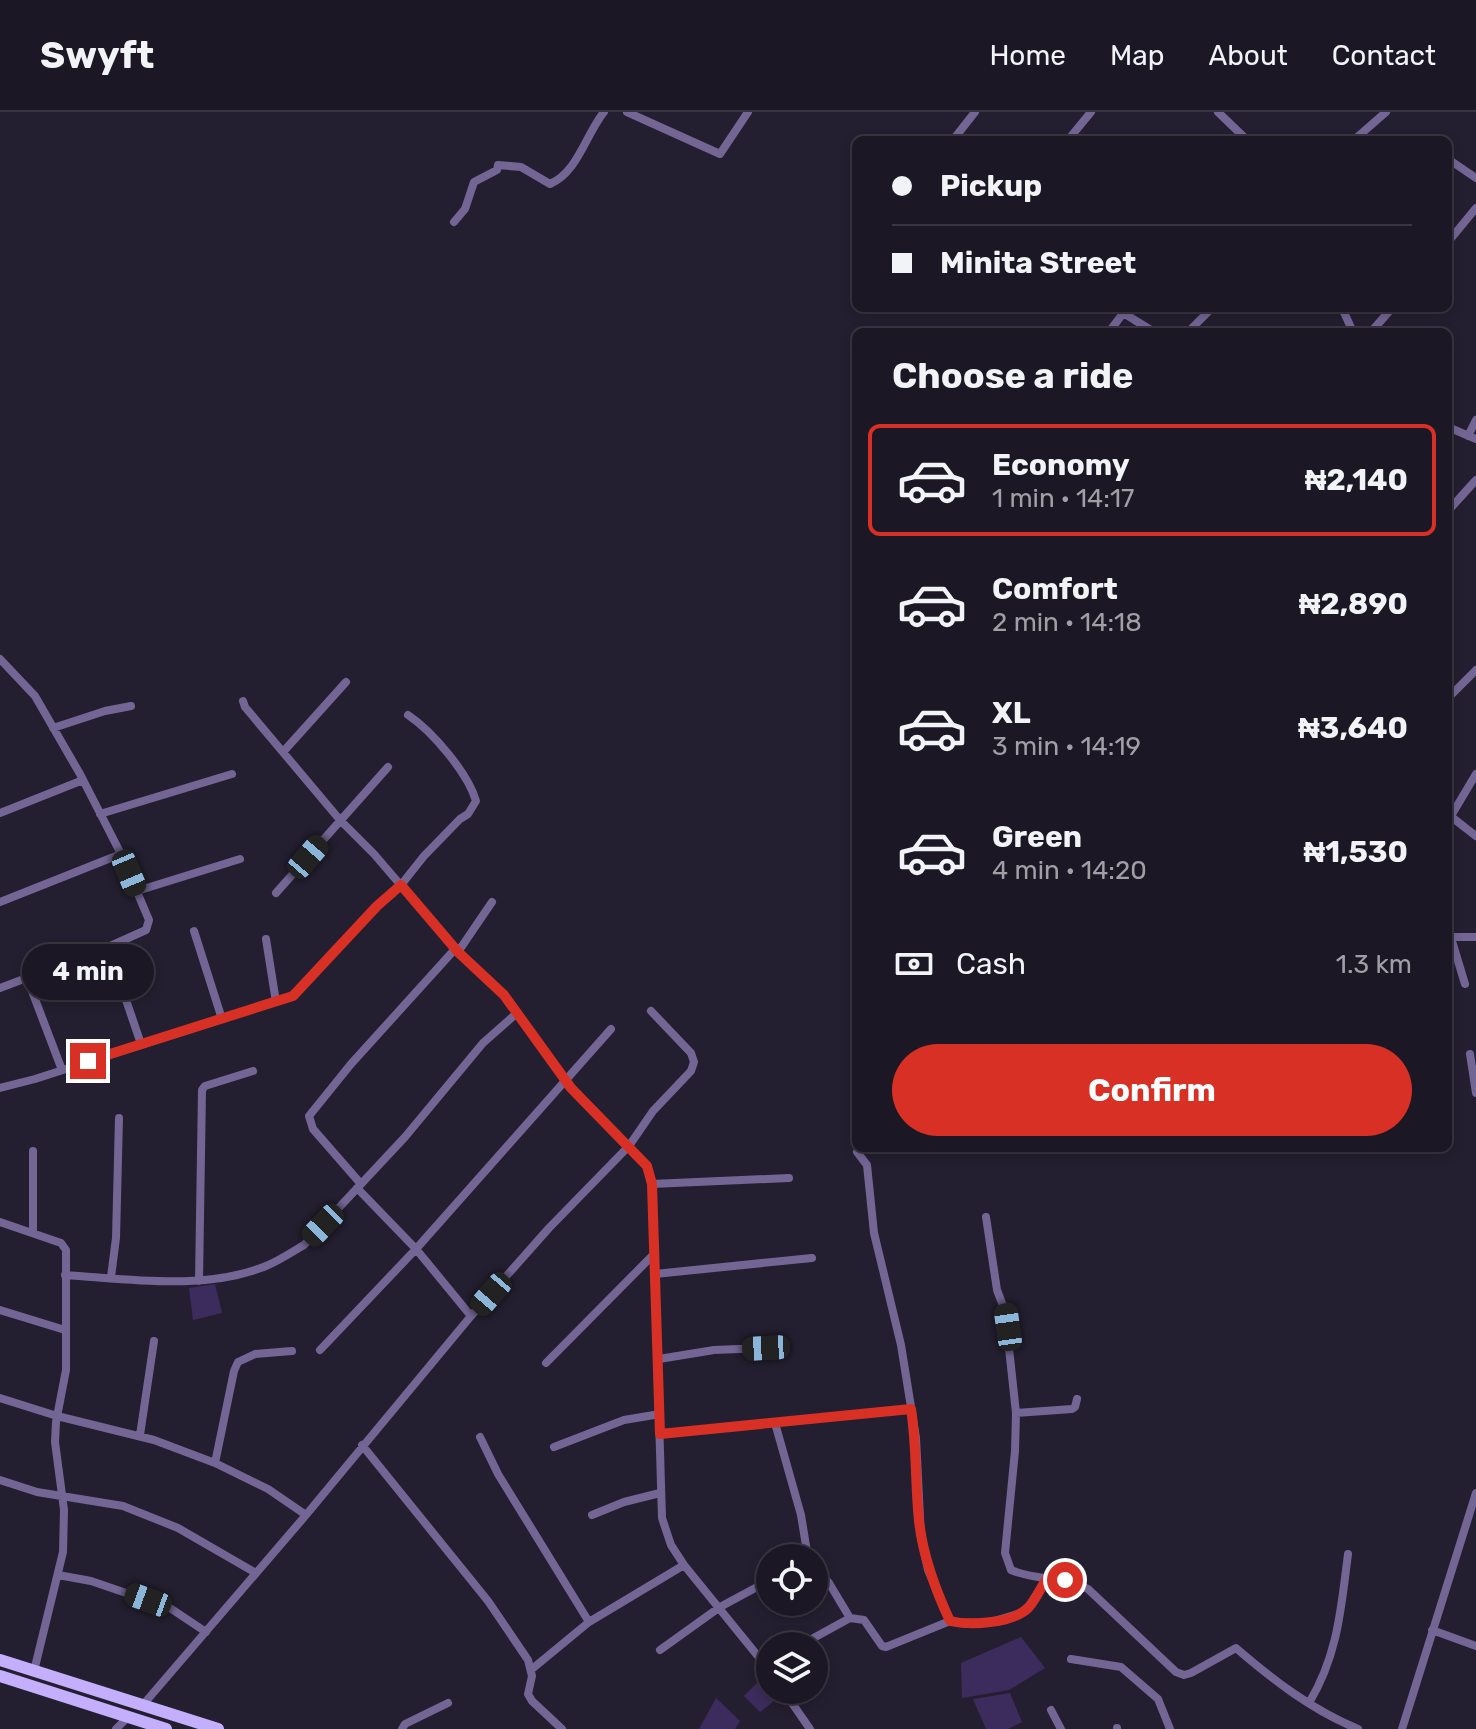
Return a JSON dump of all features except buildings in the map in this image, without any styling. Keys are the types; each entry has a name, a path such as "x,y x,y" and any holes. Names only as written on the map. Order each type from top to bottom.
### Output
{"main road":[{"path":"0,1660 218,1729"},
{"path":"0,1676 166,1729"}],"street":[{"path":"454,222 465,209 474,182 497,170 498,165 521,167 550,184 558,180 569,171 603,112"},
{"path":"627,112 720,154 748,112"},
{"path":"956,136 975,112"},
{"path":"1071,136 1091,112"},
{"path":"1218,112 1240,136"},
{"path":"1359,136 1386,112"},
{"path":"1452,162 1476,178"},
{"path":"1452,237 1476,208"},
{"path":"1192,328 1208,312"},
{"path":"1374,328 1388,312"},
{"path":"1112,328 1125,314 1148,328"},
{"path":"1452,429 1472,438 1476,420"},
{"path":"1452,507 1476,480"},
{"path":"0,659 35,696 83,780 121,854 149,920 146,930 0,988"},
{"path":"1452,694 1476,670"},
{"path":"283,752 346,682"},
{"path":"243,701 340,820 457,950 504,995 565,1080 647,1166 652,1184 655,1253 662,1518 671,1545 684,1565 756,1650"},
{"path":"53,728 131,706"},
{"path":"0,1088 293,996 468,814 476,801 472,787 424,725 408,715"},
{"path":"276,893 388,767"},
{"path":"100,814 232,774"},
{"path":"1452,813 1476,774"},
{"path":"0,813 83,780"},
{"path":"1452,820 1476,836"},
{"path":"0,902 121,854"},
{"path":"137,891 240,859"},
{"path":"471,1316 359,1186 313,1129 309,1116 351,1064 457,950 492,902"},
{"path":"194,931 222,1019"},
{"path":"1465,984 1452,937 1476,937"},
{"path":"266,939 276,1002"},
{"path":"108,947 141,1044"},
{"path":"27,978 62,1070"},
{"path":"142,1706 471,1316 549,1228 629,1146 653,1111 691,1071 694,1062 691,1053 651,1011"},
{"path":"65,1275 215,1280 266,1266 304,1245 483,1043 517,1013"},
{"path":"320,1350 416,1249 611,1029"},
{"path":"1470,1054 1476,1093"},
{"path":"199,1281 202,1090 205,1086 253,1071"},
{"path":"111,1277 116,1238 119,1118"},
{"path":"33,1151 33,1232"},
{"path":"857,1152 867,1165 874,1233 890,1292 916,1438 921,1538 928,1570 950,1621"},
{"path":"652,1184 789,1178"},
{"path":"986,1217 997,1290 1005,1311 1016,1413 1005,1553 1011,1570 1046,1580 1074,1582 1088,1589 1176,1672 1184,1675 1191,1673 1236,1648 1273,1680 1326,1716 1358,1729"},
{"path":"0,1222 64,1246 66,1370 57,1416 56,1457 64,1510 63,1552 34,1671"},
{"path":"546,1363 655,1253"},
{"path":"655,1274 812,1258"},
{"path":"0,1310 65,1330"},
{"path":"140,1435 154,1341"},
{"path":"659,1359 714,1350 766,1348"},
{"path":"215,1463 238,1362 255,1354 292,1351"},
{"path":"0,1398 57,1416 140,1435 215,1463 268,1489 306,1515"},
{"path":"1016,1413 1072,1409 1077,1399"},
{"path":"660,1434 911,1409"},
{"path":"554,1447 624,1420 660,1414"},
{"path":"775,1423 801,1515 806,1544"},
{"path":"480,1437 498,1474 589,1622"},
{"path":"362,1445 488,1601 532,1669 528,1694 532,1701 562,1729"},
{"path":"0,1480 62,1496 114,1504 182,1530 256,1573"},
{"path":"592,1515 624,1502 660,1493"},
{"path":"1402,1729 1476,1493"},
{"path":"1309,1703 1323,1681 1333,1653 1348,1554"},
{"path":"532,1669 589,1622 684,1565"},
{"path":"58,1575 91,1581 170,1608 206,1632"},
{"path":"824,1632 850,1618 864,1620 882,1646 886,1647 950,1621 966,1624 991,1622 1021,1613 1046,1580"},
{"path":"828,1582 850,1618"},
{"path":"660,1650 720,1607 756,1588"},
{"path":"1432,1630 1476,1646"},
{"path":"1071,1659 1121,1667 1158,1699 1170,1729"},
{"path":"402,1729 411,1720 448,1703"},
{"path":"793,1704 810,1729"},
{"path":"1051,1710 1061,1729"},
{"path":"116,1729 128,1717"}],"shaded area":[{"path":"215,1284 222,1313 193,1320 189,1288"},
{"path":"1021,1637 1045,1668 1009,1690 962,1698 961,1663"},
{"path":"756,1684 756,1704 770,1704 760,1712 744,1696"},
{"path":"1010,1693 1022,1722 1008,1729 986,1729 973,1699"},
{"path":"716,1698 740,1721 735,1729 699,1729"}],"route":[{"path":"88,1061 293,996 377,906 401,885 458,952 504,995 571,1088 647,1166 652,1184 660,1434 911,1409 916,1438 921,1538 928,1570 950,1621 966,1624 991,1622 1021,1613 1046,1580 1065,1580"}]}
